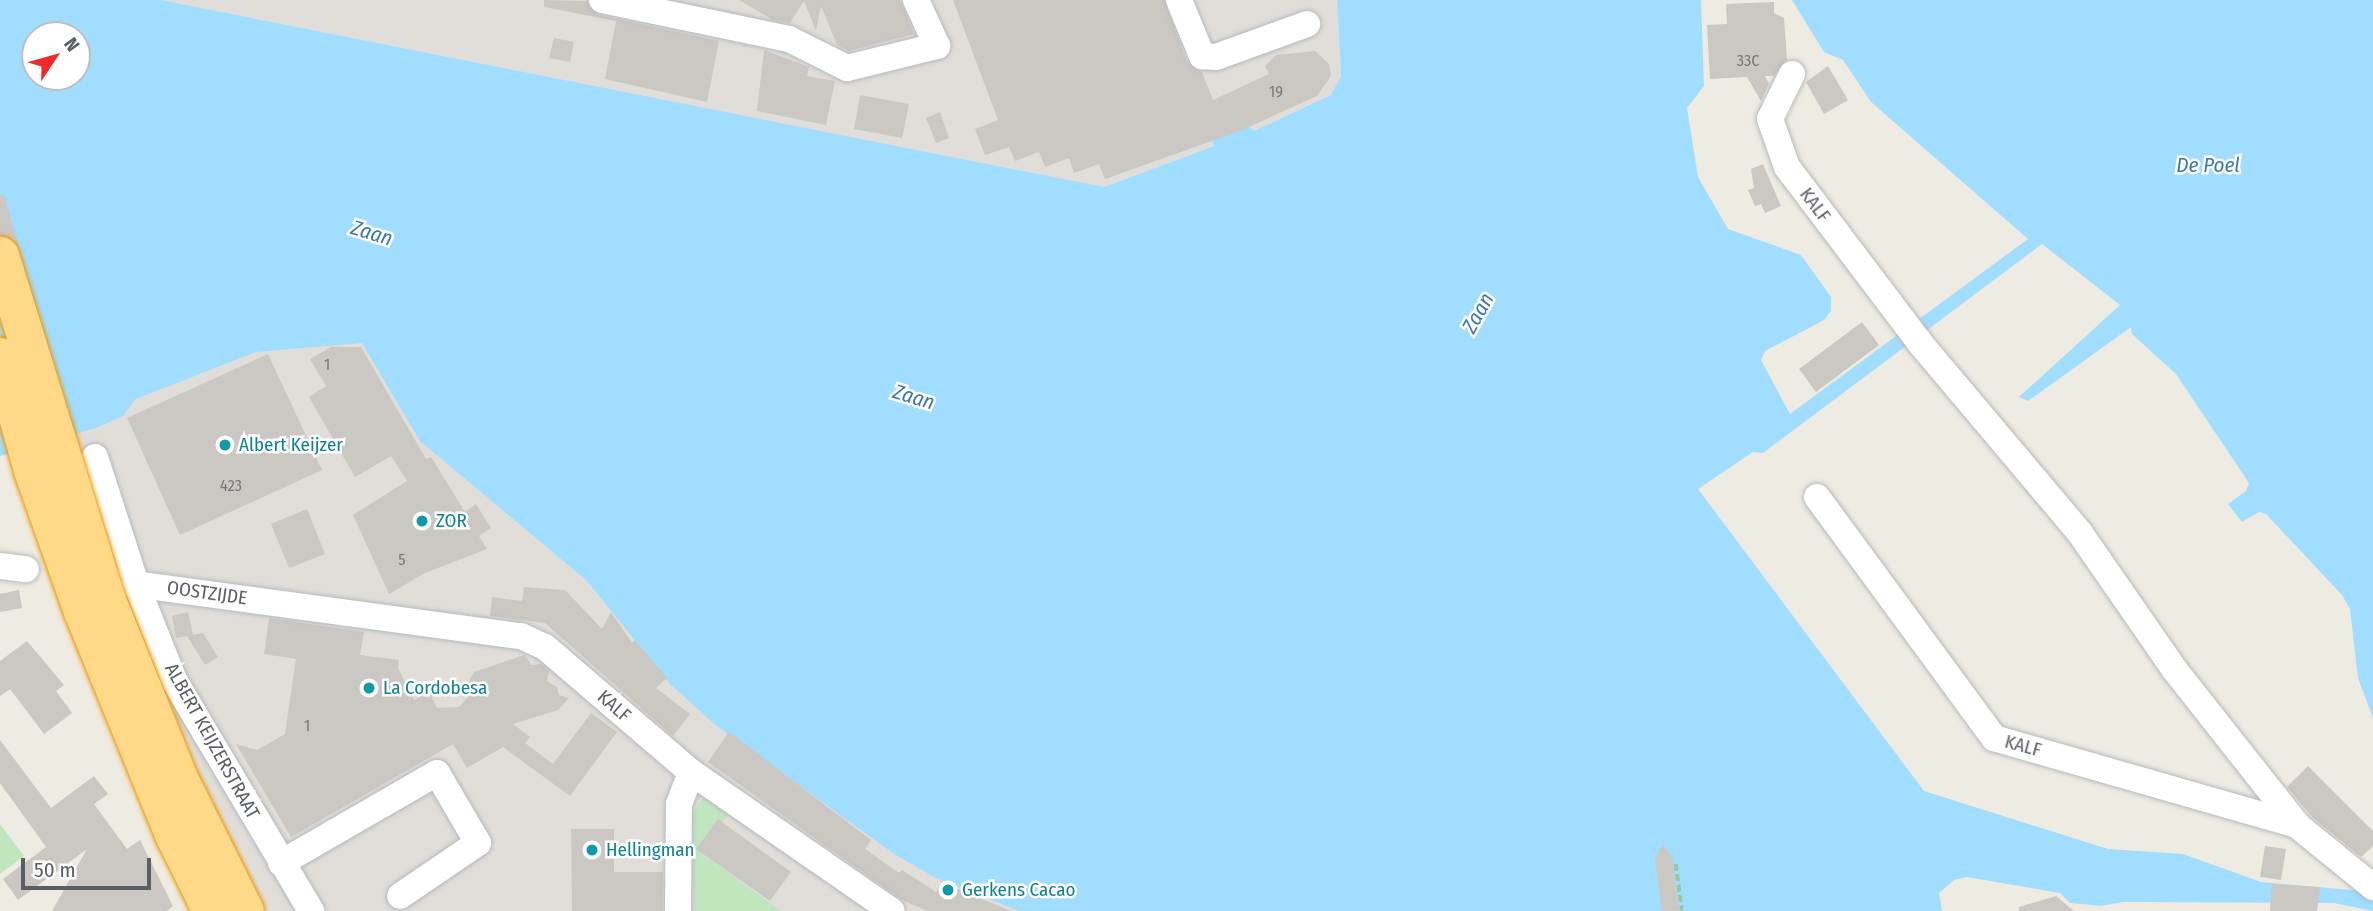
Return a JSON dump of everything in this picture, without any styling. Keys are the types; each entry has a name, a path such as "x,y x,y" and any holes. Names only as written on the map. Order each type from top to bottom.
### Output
{"highway":[{"path":"0,256 112,613 179,778 245,911"},
{"path":"0,356 32,470 87,624 174,836 211,911"}],"street":[{"path":"602,0 789,40 848,68 937,46 916,0"},
{"path":"1179,0 1202,56 1216,57 1307,24"},
{"name":"KALF","path":"1793,74 1770,119 1787,167 1913,333 2080,533 2174,669 2298,826 2373,887"},
{"name":"ALBERT KEIJZERSTRAAT","path":"96,457 128,583 174,680 311,911"},
{"name":"KALF","path":"1817,498 1994,738 2269,814 2298,826"},
{"name":"OOSTZIJDE","path":"128,583 295,605"},
{"name":"KALF","path":"295,605 521,636 545,647 691,772 892,911"},
{"path":"678,911 679,804 691,772"},
{"path":"281,863 437,773 478,843 400,896"}],"path":[{"path":"1676,864 1682,911"}],"shaded area":[{"path":"161,0 1337,0 1341,76 1332,95 1254,131 1212,140 1215,146 1104,187"},
{"path":"333,277 1151,911 198,911 13,450"}],"green space":[{"path":"704,796 731,810 700,852 781,911 694,911 692,814"},
{"path":"0,824 24,856 0,874"}],"water":[{"path":"0,0 161,0 1104,187 1214,146 1212,140 1248,126 1254,131 1331,95 1341,76 1337,0 1701,0 1704,86 1687,108 1698,177 1728,229 1801,255 1831,297 1831,311 1824,320 1765,351 1761,360 1790,414 2028,239 1871,102 1843,60 1824,52 1792,0 2373,0 2373,718 2358,678 2350,609 2342,595 2266,514 2259,512 2242,522 2228,504 2246,491 2249,483 2176,374 2132,334 2131,327 2028,401 2019,397 2120,305 2042,244 1763,453 1753,452 1698,489 1924,791 2108,849 2183,854 2261,882 2363,891 2373,897 2373,911 2334,903 2123,902 2101,906 2070,903 2060,893 1967,877 1954,880 1939,893 1942,911 1019,911 936,878 894,854 713,723 670,684 587,581 420,441 362,343 256,352 136,399 123,416 96,428 0,456"}],"building":[{"path":"544,0 587,1 599,15 719,41 707,102 605,79 616,21 544,7"},
{"path":"739,0 900,0 914,34 849,51 837,45 821,6 816,31 804,1 790,23 773,20"},
{"path":"953,0 1164,0 1187,62 1202,72 1213,100 1269,74 1265,66 1276,55 1315,51 1329,64 1331,76 1317,96 1240,131 1105,179 1099,164 1074,173 1069,158 1045,167 1039,152 1015,161 1009,147 985,155 975,129 998,120"},
{"path":"1774,2 1774,13 1784,18 1787,60 1774,76 1765,76 1769,84 1761,101 1747,77 1710,79 1707,25 1727,24 1726,4"},
{"path":"554,38 574,42 570,62 549,58"},
{"path":"764,50 809,67 807,76 835,81 826,125 757,111"},
{"path":"1828,66 1848,100 1824,114 1806,82"},
{"path":"860,95 909,104 902,138 854,129"},
{"path":"940,112 949,138 936,143 926,118"},
{"path":"1763,164 1781,206 1765,213 1761,204 1755,206 1748,190 1754,188 1751,169"},
{"path":"0,195 4,195 19,246 0,235"},
{"path":"1862,322 1879,345 1816,392 1799,369"},
{"path":"331,347 361,347 426,459 431,457 465,512 476,504 491,528 479,536 487,549 425,573 389,594 353,515 407,481 391,456 355,477 309,397 326,386 310,359"},
{"name":"Albert Keijzer","path":"268,354 322,470 180,535 127,418"},
{"name":"Albert Keijzer","path":"307,509 325,554 289,568 271,524"},
{"path":"524,587 565,590 602,629 611,612 632,643 635,640 667,678 656,688 690,714 673,736 545,623 490,616 492,597 522,601"},
{"path":"19,590 22,608 0,612 0,594"},
{"path":"188,612 193,635 176,638 172,616"},
{"path":"269,618 364,632 360,655 399,660 398,668 414,700 429,692 437,708 459,707 472,693 468,683 474,672 524,655 532,665 541,664 549,671 547,681 557,687 559,695 569,698 558,710 513,724 530,737 525,743 553,764 591,713 617,732 570,796 503,747 467,768 453,744 291,837 236,744 257,750 285,734 296,659 264,654"},
{"path":"203,633 218,657 205,665 187,636"},
{"path":"27,641 64,685 56,691 72,713 44,734 10,689 0,696 0,661"},
{"path":"729,732 871,840 865,849 899,873 902,870 936,892 941,882 1011,911 927,911 902,900 708,762"},
{"path":"0,740 51,808 94,776 108,794 94,804 127,849 140,840 173,906 167,911 52,911 87,849 18,900 3,879 46,847 0,783"},
{"path":"2308,766 2373,831 2373,846 2361,857 2313,818 2287,787"},
{"path":"718,819 791,872 770,901 696,849"},
{"name":"Hellingman","path":"571,829 614,829 614,872 663,872 662,911 572,911"},
{"path":"1663,845 1672,857 1679,911 1662,911 1655,858"},
{"path":"2265,846 2286,849 2281,880 2260,877"},
{"path":"2272,884 2320,887 2317,911 2270,911"},
{"path":"2056,896 2074,911 2019,911 2019,907"}],"place":[{"name":"Albert Keijzer","path":"225,445"},
{"name":"ZOR","path":"422,521"},
{"name":"La Cordobesa","path":"369,688"},
{"name":"Hellingman","path":"592,850"},
{"name":"Gerkens Cacao","path":"948,890"}],"water label":[{"name":"De Poel","path":"2208,165"},
{"name":"Zaan","path":"372,233"},
{"name":"Zaan","path":"1478,313"},
{"name":"Zaan","path":"914,397"}]}
